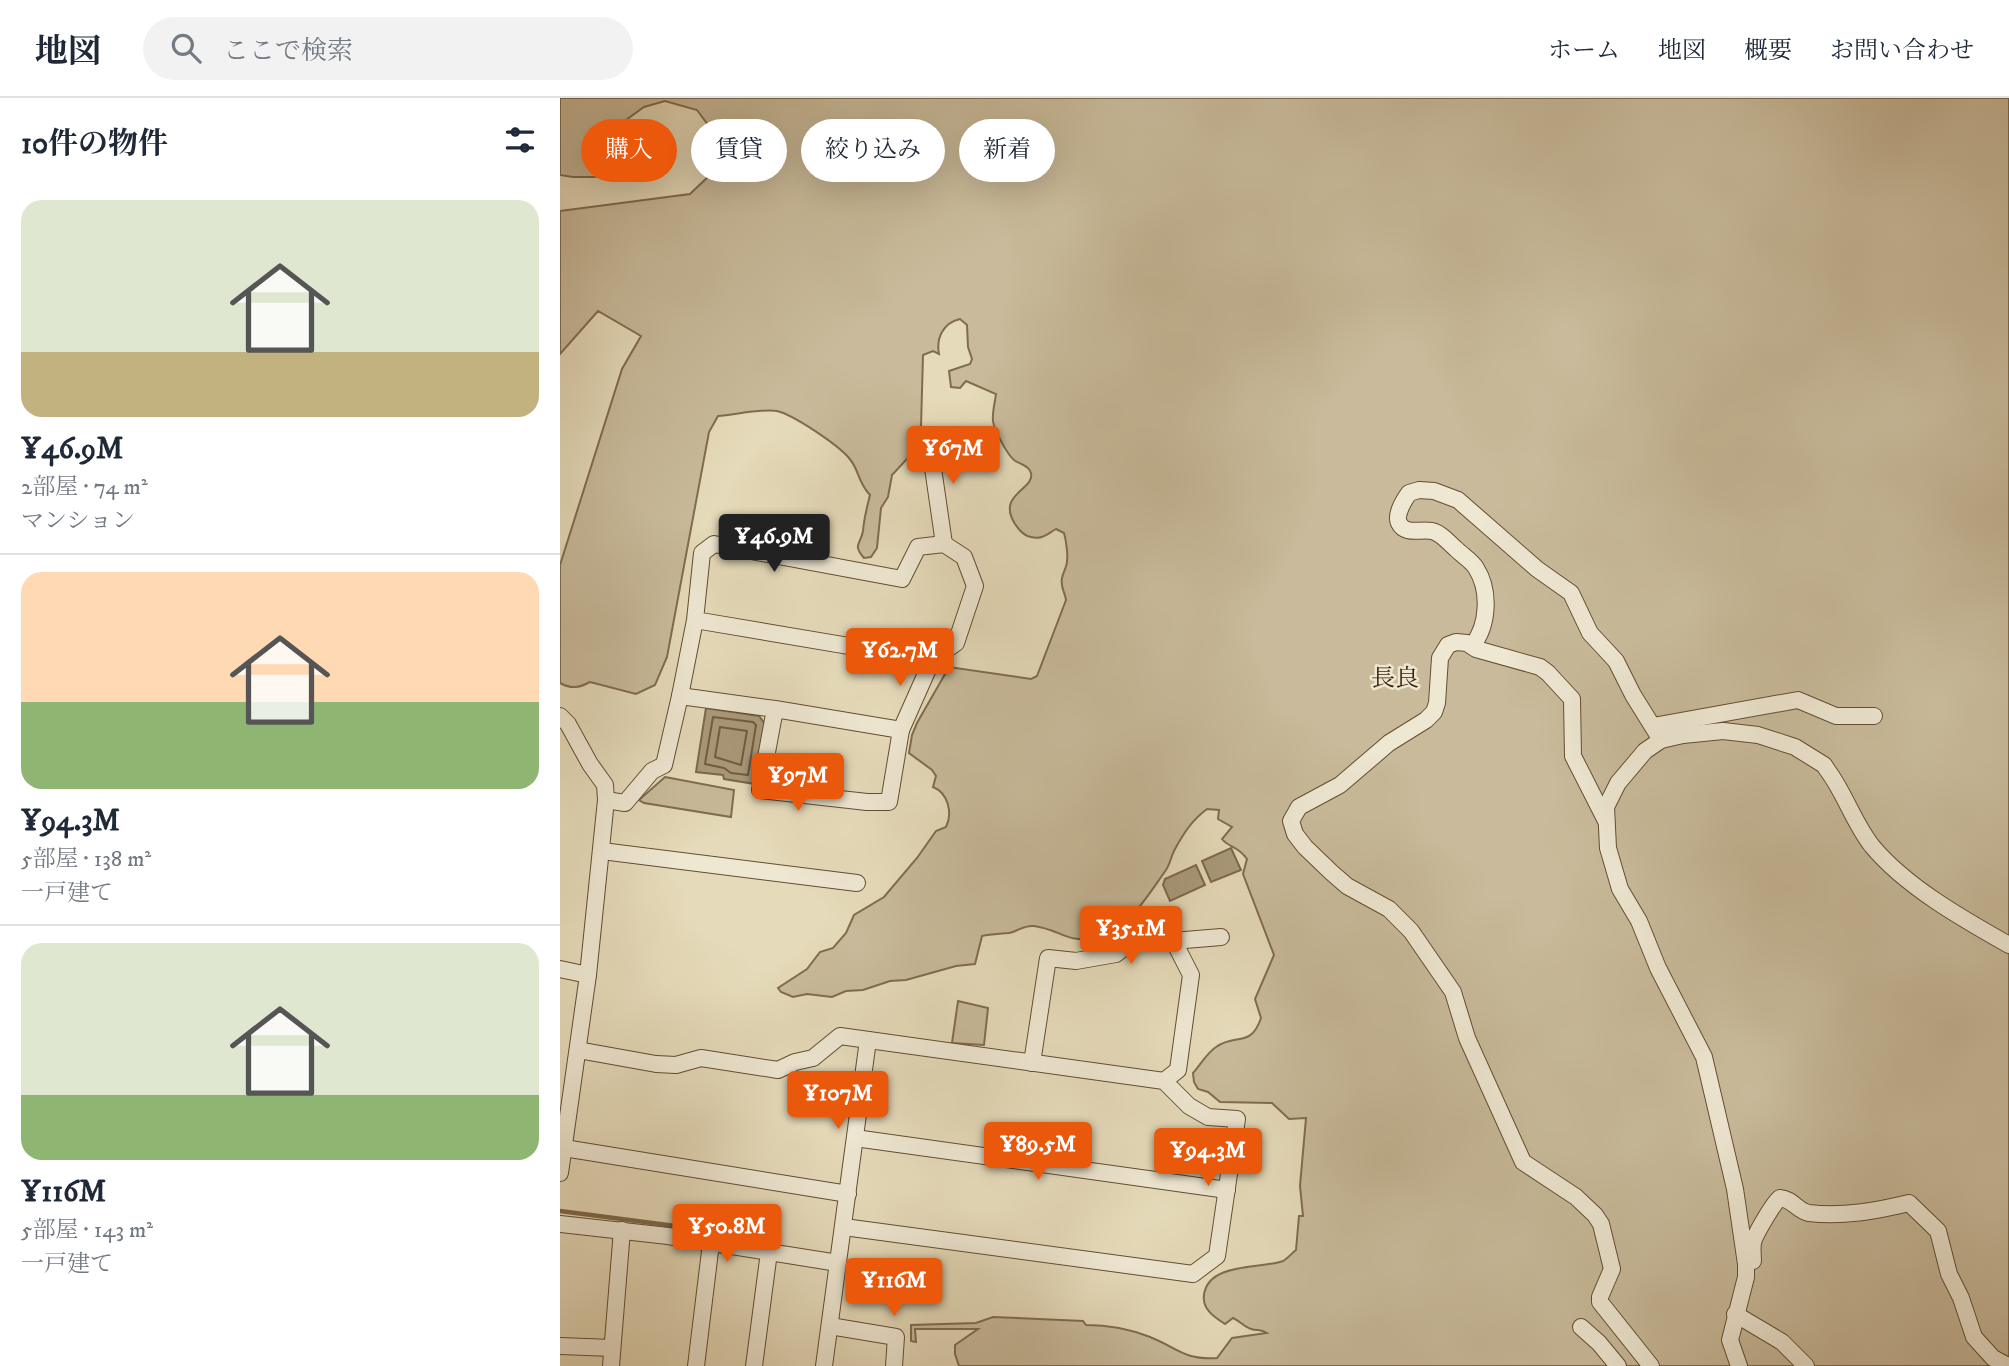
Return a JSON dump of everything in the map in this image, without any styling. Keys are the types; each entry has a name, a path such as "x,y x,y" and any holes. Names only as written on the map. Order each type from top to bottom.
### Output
{"street":[{"path":"918,447 933,468 944,544"},
{"path":"1472,646 1477,640 1486,612 1485,593 1476,567 1435,532 1407,530 1401,526 1398,522 1399,516 1409,493 1419,490 1434,491 1458,500 1537,569 1571,593 1590,633 1616,661 1657,733"},
{"path":"607,800 625,803 652,771 664,765 695,620 702,553 714,544 902,579 918,547 944,544 964,557 975,586 956,643 932,660 901,730 889,802 760,790 775,709"},
{"path":"695,620 932,660"},
{"path":"1606,821 1573,756 1572,699 1539,667 1467,643 1456,642 1448,645 1440,658 1434,712 1389,743 1339,785 1299,807 1293,814 1293,827 1305,847 1348,886 1389,909 1411,931 1436,966 1457,999 1467,1038 1523,1163 1576,1197 1601,1224 1612,1269 1600,1301 1651,1366"},
{"path":"680,696 901,730"},
{"path":"1746,1276 1735,1189 1704,1057 1658,968 1639,921 1620,889 1608,848 1606,807 1618,783 1657,733 1798,700 1836,716 1874,716"},
{"path":"560,716 568,724 590,764 606,785 607,800 579,1050 567,1079 564,1148 560,1173"},
{"path":"1657,733 1723,731 1758,735 1795,747 1824,765 1872,846 1902,874 1937,902 2009,945"},
{"path":"601,851 857,883"},
{"path":"1032,1063 1048,958 1076,961 1116,954 1149,928 1166,926 1191,975 1178,1070 1164,1081"},
{"path":"1173,941 1221,937"},
{"path":"560,969 588,975"},
{"path":"579,1050 656,1064 676,1065 701,1058 778,1070 813,1058 840,1037 1164,1081 1189,1106 1208,1117 1237,1119 1217,1256 1193,1274 844,1227"},
{"path":"824,1366 868,1040"},
{"path":"855,1138 1227,1190"},
{"path":"564,1148 848,1194"},
{"path":"1739,1366 1730,1340 1735,1314 1754,1259 1755,1238 1772,1205 1780,1198 1791,1201 1802,1211 1810,1213 1865,1212 1909,1203 1938,1231 1949,1274 1961,1298 1974,1337 1993,1358 2008,1366"},
{"path":"560,1224 711,1242 838,1264"},
{"path":"611,1366 622,1230"},
{"path":"696,1366 711,1242"},
{"path":"754,1366 769,1252"},
{"path":"1735,1314 1782,1342 1806,1366"},
{"path":"830,1326 896,1337 894,1366"},
{"path":"1581,1326 1618,1366"},
{"path":"560,1346 612,1348"}],"shaded area":[{"path":"560,98 2009,98 2009,1366 959,1366 955,1345 978,1329 915,1329 916,1342 911,1341 911,1325 976,1323 993,1317 1083,1321 1086,1325 1118,1328 1142,1334 1188,1355 1217,1358 1232,1338 1267,1333 1249,1328 1233,1318 1225,1324 1207,1308 1204,1295 1208,1284 1225,1272 1283,1261 1296,1250 1299,1216 1303,1216 1300,1186 1306,1118 1289,1119 1272,1103 1220,1102 1208,1092 1198,1089 1193,1073 1216,1047 1253,1033 1261,1018 1255,999 1274,955 1243,874 1247,859 1222,839 1232,827 1218,819 1219,810 1207,809 1184,833 1167,868 1136,911 1106,934 1078,939 1027,926 1009,933 982,936 975,964 956,966 906,980 890,981 863,990 846,991 832,997 807,994 793,997 781,992 778,988 807,969 820,952 833,948 846,933 854,915 884,897 936,831 946,827 948,804 942,794 933,787 936,776 932,770 909,753 912,735 949,667 1031,679 1037,676 1066,600 1062,587 1067,558 1065,536 1056,529 1041,537 1028,536 1015,524 1010,514 1013,499 1028,484 1031,473 1026,466 1011,457 996,430 993,418 996,394 966,381 960,388 951,387 949,371 970,364 972,359 968,347 967,325 960,319 949,324 942,332 939,354 933,351 923,355 921,427 907,459 892,475 888,497 881,508 877,548 871,557 864,558 858,547 870,495 853,463 843,452 804,424 777,411 718,416 709,432 667,657 655,685 636,694 590,682 575,687 560,683 560,565 622,369 641,336 598,311 560,354 560,211 690,194 703,182 787,182 787,119 704,119 697,110 665,101 644,107 627,119 581,119 581,177 560,175"},
{"path":"665,777 734,790 731,817 639,800"},
{"path":"958,1001 988,1008 984,1045 952,1043"}],"water":[{"path":"706,708 759,716 765,724 755,784 724,779 723,775 696,772"},
{"path":"1231,848 1241,870 1211,882 1202,861"},
{"path":"1196,865 1205,885 1170,901 1163,885 1165,879"}],"waterway":[{"path":"560,1211 776,1239"}],"district":[{"name":"長良","path":"1395,679"}]}
